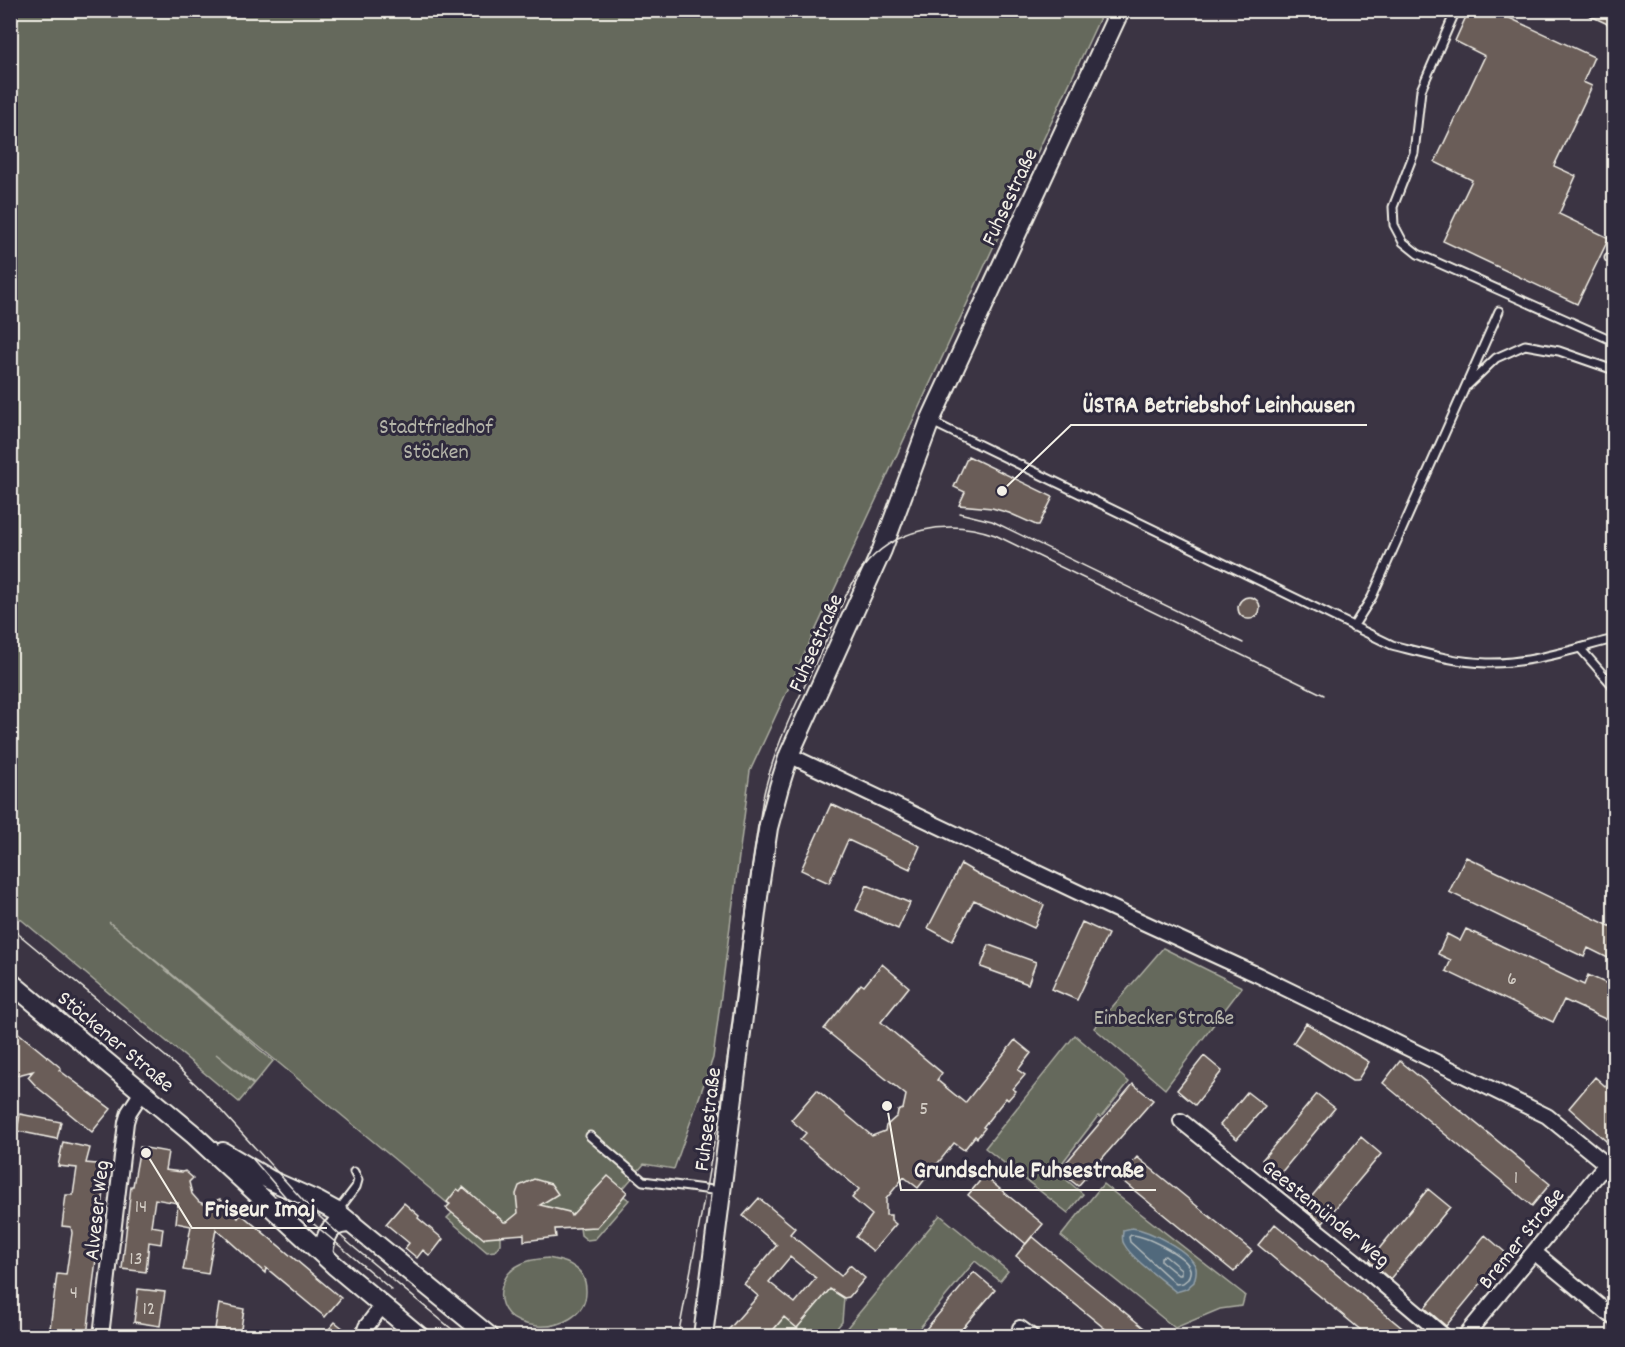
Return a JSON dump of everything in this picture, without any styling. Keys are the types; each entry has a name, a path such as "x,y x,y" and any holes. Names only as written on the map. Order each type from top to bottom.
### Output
{"street":[{"name":"Fuhsestraße","path":"703,1336 766,839 778,787 789,755 882,550 930,421 1120,10"},
{"path":"789,755 1258,975 1547,1116 1610,1168"},
{"name":"Stöckener Straße","path":"10,982 193,1134 323,1254 419,1336"},
{"name":"Alveser Weg","path":"102,1336 126,1122 129,1112 142,1092"},
{"name":"Geestemünder Weg","path":"1181,1121 1336,1245 1444,1336"},
{"name":"Stöckener Straße","path":"193,1134 270,1180 317,1200 345,1217 489,1336"},
{"name":"Bremer Straße","path":"1465,1336 1534,1252 1610,1168"},
{"path":"323,1254 327,1235 332,1227 345,1217"},
{"path":"1534,1252 1614,1318"},
{"path":"363,1336 366,1327 382,1306"}],"lane":[{"path":"1456,10 1421,90 1414,153 1394,200 1394,225 1403,242 1418,254 1614,341"},
{"path":"1353,627 1372,597 1499,311"},
{"path":"1464,389 1496,358 1525,345 1559,351 1614,370"},
{"path":"930,421 1392,645 1433,656 1489,663 1532,659 1614,639"},
{"path":"1580,648 1614,687"},
{"path":"590,1136 643,1181 722,1191"},
{"path":"345,1217 358,1180 354,1172"}],"green space":[{"name":"Stadtfriedhof Stöcken","path":"10,11 1103,11 750,771 713,1058 674,1169 644,1164 592,1225 595,1227 622,1195 629,1200 595,1239 587,1240 581,1235 580,1228 591,1226 488,1235 500,1236 500,1244 495,1251 487,1252 447,1218 453,1212 485,1238 487,1236 109,922 273,1061 254,1084 216,1054 253,1085 239,1102 11,911"},
{"name":"Einbecker Straße","path":"1163,948 1242,987 1165,1089 1094,1028"},
{"path":"1075,1035 1129,1082 1101,1117 1098,1116 1056,1171 1083,1194 1068,1213 985,1148"},
{"path":"1103,1184 1245,1295 1242,1306 1220,1309 1175,1328 1061,1236"},
{"path":"940,1215 1008,1271 1000,1281 975,1261 913,1336 840,1336"},
{"path":"548,1258 568,1263 577,1269 584,1280 585,1299 577,1313 562,1322 545,1326 525,1324 508,1314 501,1300 502,1286 509,1273 524,1262"},
{"path":"830,1289 844,1298 842,1322 830,1336 769,1336 784,1317 797,1328"}],"water":[{"path":"1132,1228 1158,1237 1178,1248 1193,1261 1196,1268 1194,1282 1186,1289 1176,1292 1148,1269 1123,1242 1123,1230"}],"building":[{"path":"1469,10 1508,10 1505,16 1594,57 1583,82 1592,86 1554,166 1576,176 1559,214 1609,238 1577,304 1443,241 1472,180 1435,162 1485,56 1455,41"},
{"path":"1578,10 1614,10 1614,27"},
{"path":"968,456 1053,497 1039,525 992,508 959,505 965,492 954,487"},
{"path":"1249,597 1259,604 1260,608 1253,618 1249,619 1239,612 1238,608 1245,598"},
{"path":"831,804 920,846 910,869 848,840 829,883 801,870"},
{"path":"1466,857 1614,928 1614,961 1588,948 1584,957 1449,892"},
{"path":"961,864 985,878 1044,905 1034,928 974,900 952,941 928,928"},
{"path":"867,885 910,903 898,929 856,910"},
{"path":"1082,922 1108,934 1077,1000 1052,989"},
{"path":"1466,929 1584,985 1588,975 1614,987 1614,1023 1564,1000 1553,1022 1446,971 1451,960 1438,954 1447,934 1460,941"},
{"path":"989,945 1036,962 1028,984 981,967"},
{"path":"882,964 909,987 881,1022 942,1073 937,1080 965,1103 1015,1040 1031,1053 1018,1070 1025,1075 1013,1089 1016,1091 1008,1100 1006,1098 977,1138 975,1136 964,1150 954,1143 918,1188 904,1177 886,1199 886,1215 891,1215 891,1220 896,1224 873,1251 856,1237 872,1215 852,1198 859,1189 800,1140 806,1133 791,1120 817,1090 872,1136 885,1131 886,1126 897,1116 898,1111 903,1109 906,1095 824,1029 861,984 864,986"},
{"path":"1306,1023 1369,1062 1357,1081 1352,1081 1293,1043"},
{"path":"10,1026 61,1068 59,1070 111,1109 92,1132 37,1087 28,1077 33,1071 10,1077"},
{"path":"1204,1056 1222,1071 1195,1105 1177,1090"},
{"path":"1400,1061 1550,1184 1532,1206 1383,1083"},
{"path":"1595,1077 1614,1094 1614,1148 1569,1108"},
{"path":"1133,1084 1153,1100 1078,1186 1059,1171"},
{"path":"1247,1092 1265,1106 1237,1139 1220,1125"},
{"path":"1317,1094 1335,1108 1280,1174 1262,1160"},
{"path":"20,1114 61,1122 57,1139 17,1131"},
{"path":"1361,1137 1381,1154 1323,1223 1303,1207"},
{"path":"63,1142 90,1148 86,1163 107,1165 87,1336 49,1336 57,1274 66,1275 72,1233 71,1227 62,1226 66,1195 73,1195 77,1168 58,1166"},
{"path":"140,1147 168,1152 165,1170 185,1171 193,1178 189,1182 192,1194 199,1202 206,1205 220,1199 238,1218 241,1214 341,1298 325,1317 266,1268 265,1273 216,1229 208,1274 183,1270 191,1226 176,1223 178,1203 155,1199 151,1226 163,1228 161,1244 149,1242 146,1272 122,1269 131,1186 133,1186"},
{"path":"1137,1157 1252,1251 1234,1272 1119,1178"},
{"path":"608,1176 627,1192 620,1201 597,1227 555,1229 556,1237 524,1241 524,1234 484,1239 446,1208 450,1204 447,1202 457,1189 460,1191 463,1187 504,1222 507,1222 518,1213 516,1194 519,1186 534,1179 551,1184 558,1194 540,1205 569,1212 571,1216"},
{"path":"984,1176 1043,1224 1026,1244 968,1195"},
{"path":"1428,1189 1450,1207 1390,1279 1369,1261"},
{"path":"759,1198 795,1228 790,1234 841,1276 850,1265 865,1278 849,1297 844,1298 830,1289 797,1328 784,1317 768,1336 723,1336 758,1296 744,1284 777,1245 743,1216","holes":["790,1257 816,1278 795,1303 769,1282"]},
{"path":"404,1203 443,1239 430,1256 423,1250 417,1258 405,1248 409,1243 386,1224"},
{"path":"1275,1224 1412,1336 1368,1336 1258,1245"},
{"path":"1485,1235 1506,1253 1446,1326 1425,1308"},
{"path":"1032,1236 1154,1336 1114,1336 1016,1256"},
{"path":"974,1272 995,1290 956,1336 920,1336"},
{"path":"138,1289 165,1292 160,1326 134,1322"},
{"path":"219,1304 244,1309 240,1334 215,1329"},
{"path":"335,1322 353,1336 323,1336"}],"tram line":[{"path":"959,513 992,521 1243,643"},
{"path":"678,1336 722,1096 752,864 765,789 783,734 846,596 862,569 875,555 889,544 922,530 959,527 995,535 1324,695"},
{"path":"10,927 165,1056 205,1093 310,1208 460,1336"},
{"path":"251,1157 296,1209 392,1290"}],"place":[{"name":"ÜSTRA Betriebshof Leinhausen","path":"1002,491"},
{"name":"Grundschule Fuhsestraße","path":"887,1106"},
{"name":"Friseur Imaj","path":"146,1153"}]}
